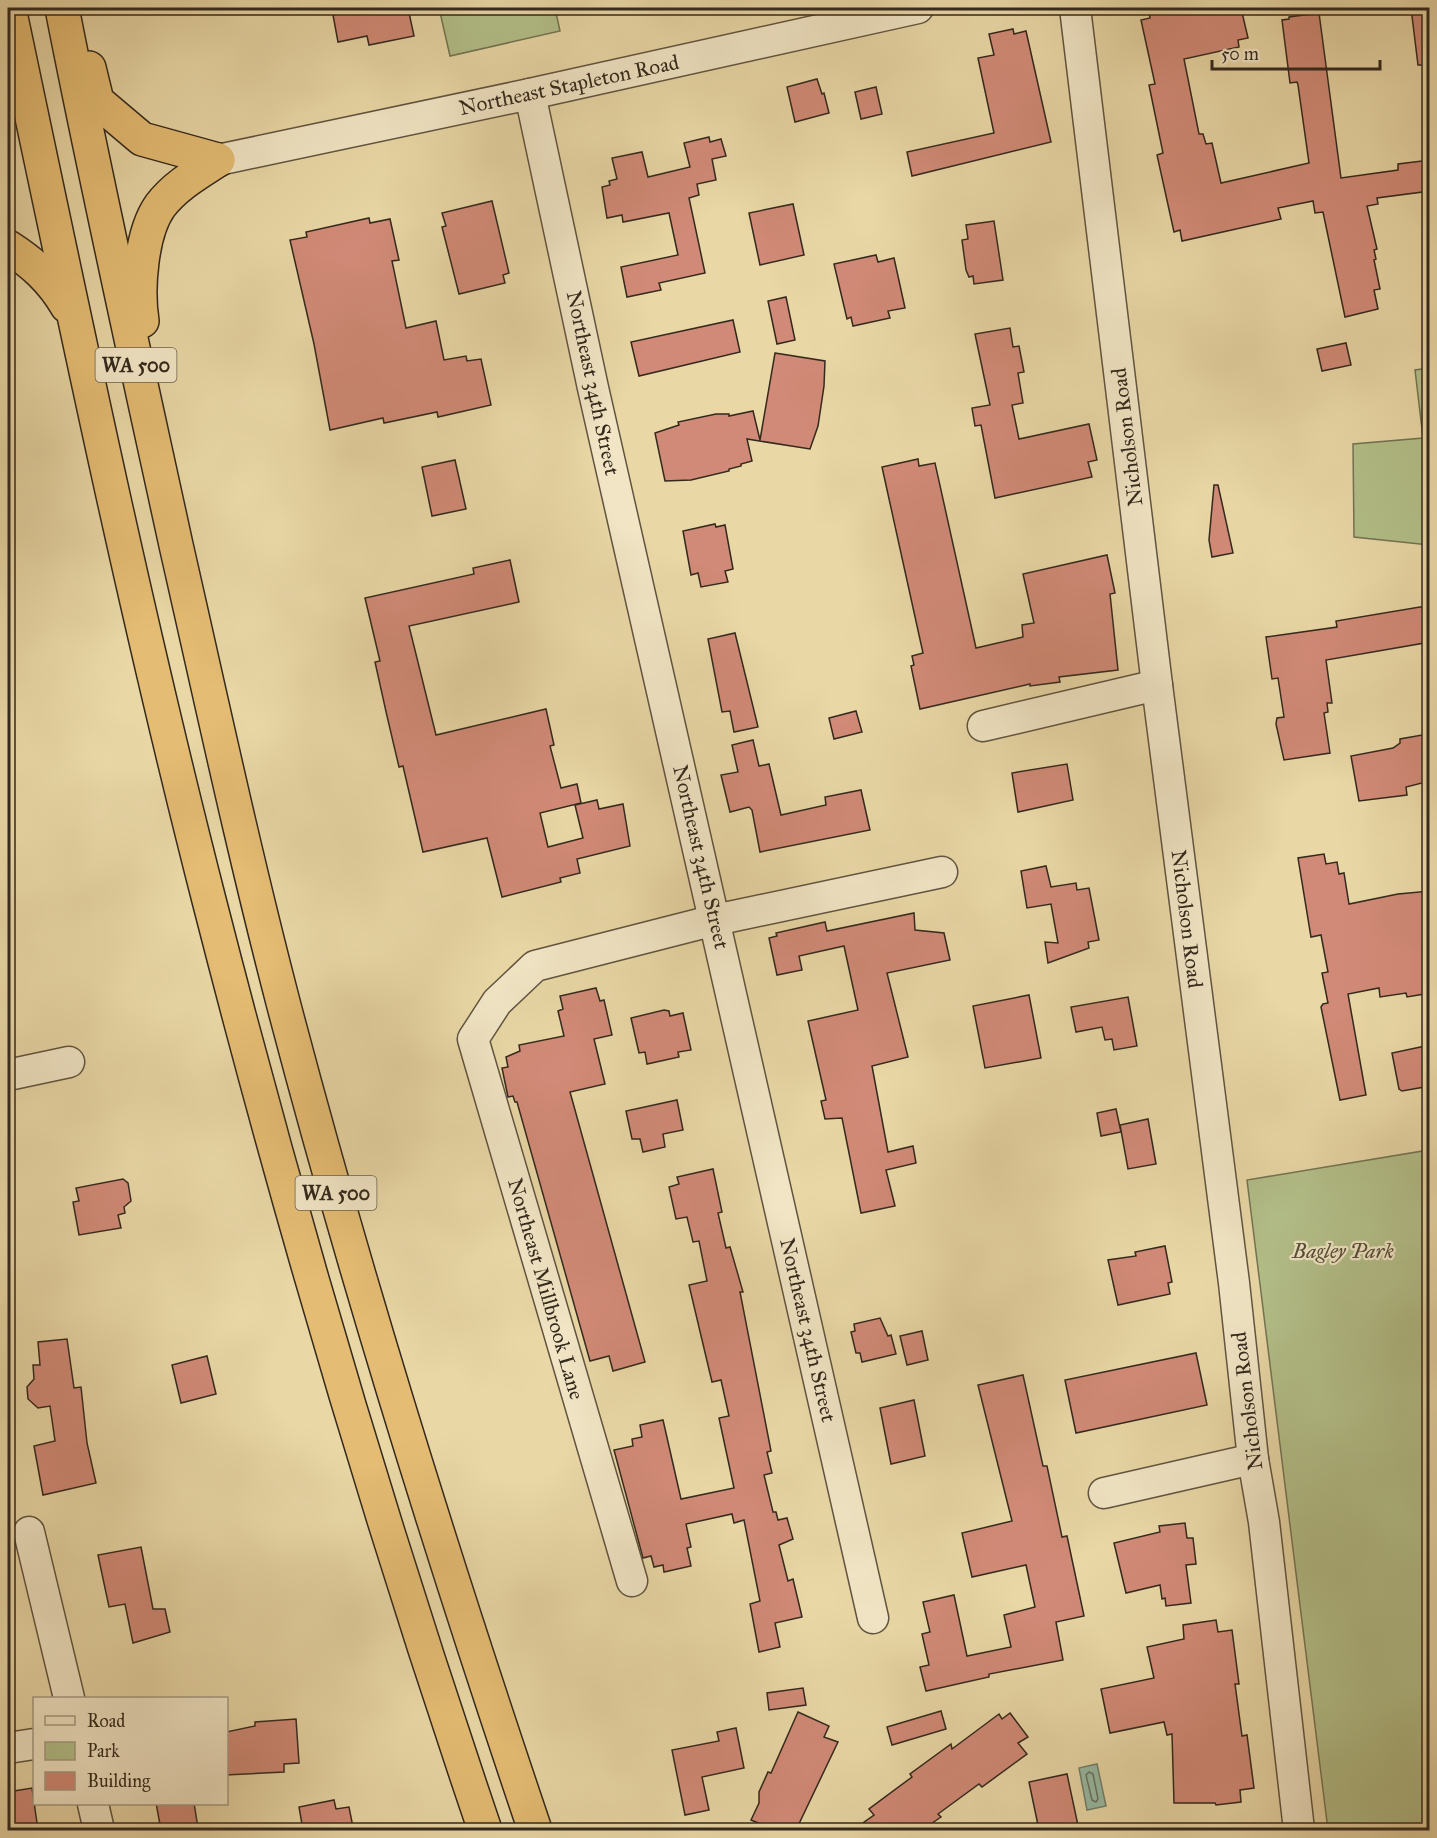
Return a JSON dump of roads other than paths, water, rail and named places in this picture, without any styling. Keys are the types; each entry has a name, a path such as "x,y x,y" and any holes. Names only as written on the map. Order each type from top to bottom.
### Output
{"highway":[{"name":"WA 500","path":"9,8 74,319 176,766 278,1163 403,1584 485,1830"},
{"name":"WA 500","path":"62,8 96,186 176,545 244,847 288,1020 361,1281 430,1509 535,1830"},
{"path":"73,8 98,101 142,139 218,160"},
{"path":"8,60 10,78 8,112"},
{"path":"176,545 140,311 140,267 159,207 181,184 218,160"},
{"path":"8,247 32,263 52,284 74,319"}],"street":[{"name":"Northeast Stapleton Road","path":"218,160 918,8"},
{"name":"Nicholson Road","path":"1075,8 1157,685 1234,1283 1252,1460 1264,1522 1299,1830"},
{"name":"Northeast 34th Street","path":"530,94 596,400 873,1618"},
{"path":"983,726 1157,685"},
{"name":"Northeast Millbrook Lane","path":"632,1581 473,1039 497,1002 535,966 715,920 942,872"},
{"path":"8,1075 69,1062"},
{"path":"1104,1493 1252,1460"},
{"path":"29,1532 69,1697"},
{"path":"8,1748 33,1744"},
{"path":"93,1805 99,1830"}],"water":[{"path":"1097,1764 1106,1806 1087,1810 1079,1768"}],"park label":[{"name":"Bagley Park","path":"1343,1251"}]}
